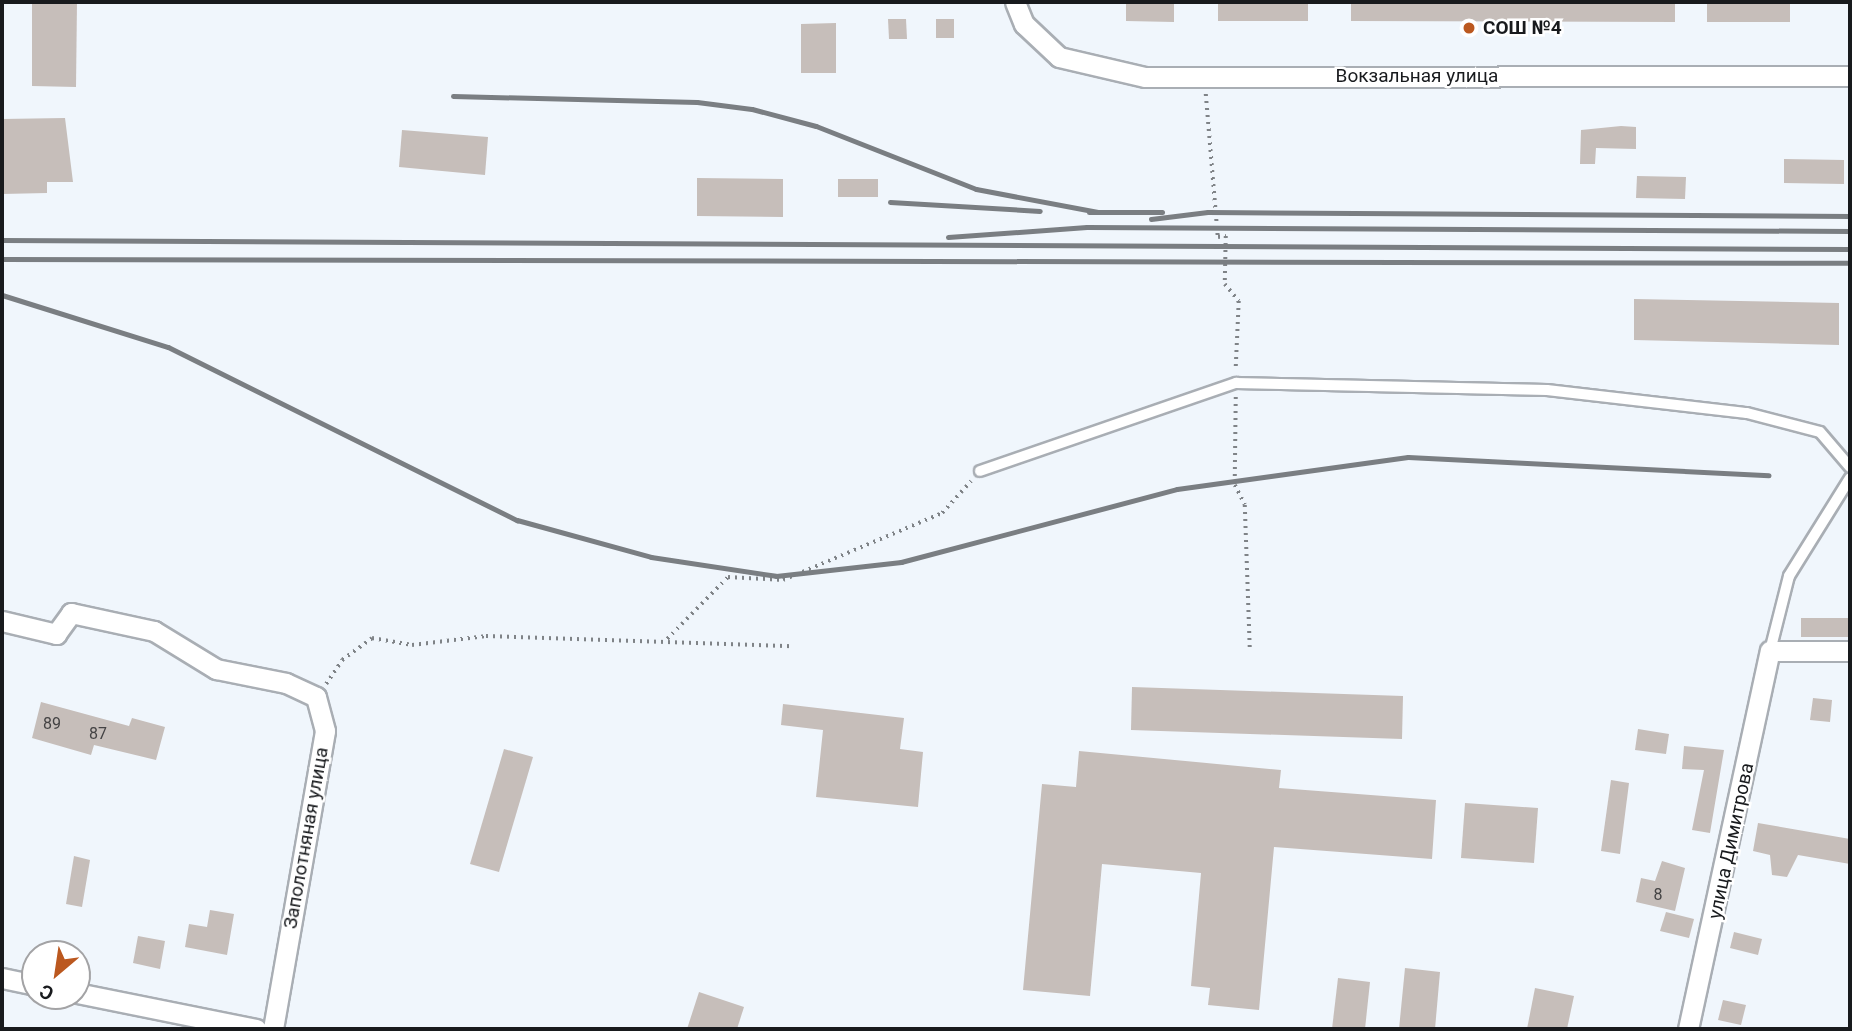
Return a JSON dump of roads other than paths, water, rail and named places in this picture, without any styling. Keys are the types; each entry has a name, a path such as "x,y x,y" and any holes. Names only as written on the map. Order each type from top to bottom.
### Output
{"street":[{"name":"Вокзальная улица","path":"1015,2 1024,24 1059,57 1145,77 1850,76"},
{"name":"Заполотняная улица","path":"2,621 56,634 71,613 154,631 216,669 286,683 316,697 325,731 273,1029"},
{"path":"1770,651 1850,651"},
{"name":"улица Димитрова","path":"1688,1029 1770,651"},
{"path":"2,978 21,982"},
{"path":"91,996 256,1029"}],"lane":[{"path":"980,471 1236,383 1548,390 1747,412 1820,432 1850,467"},
{"path":"1770,651 1789,576 1850,478"}],"railway":[{"path":"453,96 697,102 752,109 816,126 976,189 1098,212"},
{"path":"890,202 1040,211"},
{"path":"1089,212 1162,212"},
{"path":"1151,219 1208,212 1850,216"},
{"path":"948,237 1087,227 1850,231"},
{"path":"2,240 1850,249"},
{"path":"2,259 1850,263"},
{"path":"2,295 168,347 517,520 651,557 776,576 901,562 1177,489 1408,457 1769,475"}],"place":[{"name":"СОШ №4","path":"1469,28"}]}
